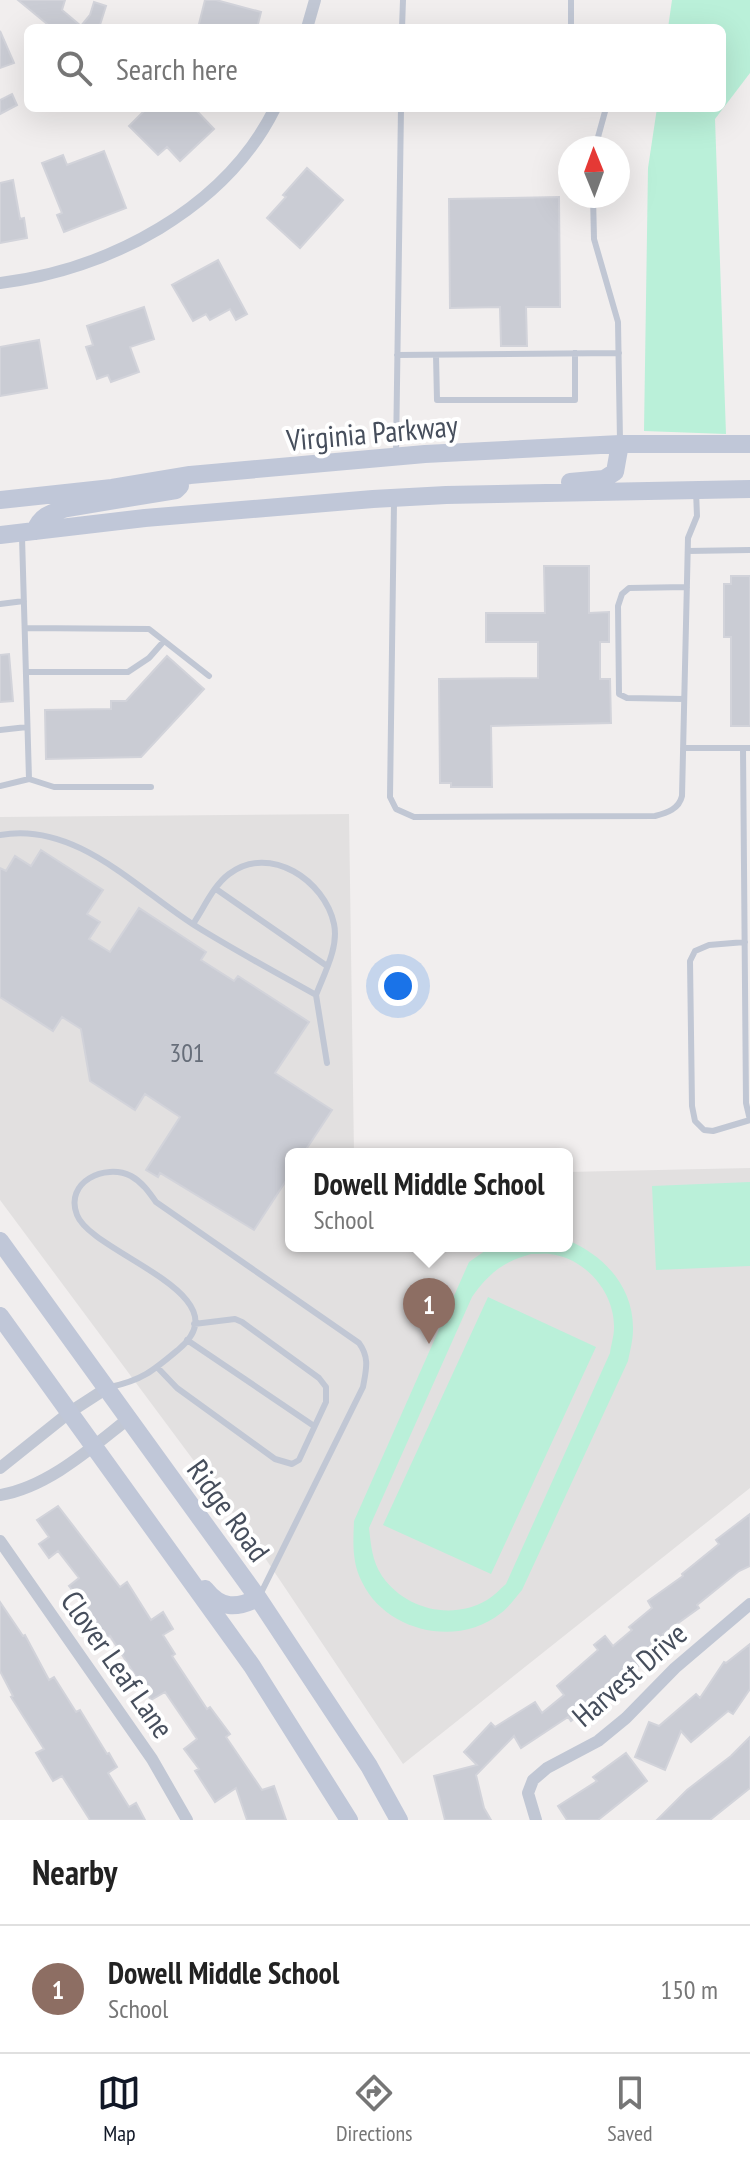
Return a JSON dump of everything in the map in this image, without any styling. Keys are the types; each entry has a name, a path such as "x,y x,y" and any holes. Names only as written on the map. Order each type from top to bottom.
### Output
{"main road":[{"name":"Virginia Parkway","path":"0,500 112,488 190,475 396,456 620,444 750,444"},
{"path":"505,495 527,484 604,479 615,472 620,444"},
{"path":"29,532 50,513 176,490 190,475"},
{"path":"0,535 236,509 394,498 750,489"},
{"name":"Ridge Road","path":"0,1241 258,1598 369,1766 399,1820"},
{"path":"0,1316 252,1666 349,1820"},
{"path":"155,1532 185,1558 208,1593 220,1604 243,1606 258,1598"}],"street":[{"path":"308,24 315,0"},
{"path":"0,283 84,265 137,243 188,210 233,168 272,112"},
{"path":"0,1468 70,1412 107,1388"},
{"path":"0,1495 15,1492 49,1476 128,1419"},
{"name":"Clover Leaf Lane","path":"0,1541 136,1736 187,1820"},
{"name":"Harvest Drive","path":"536,1820 528,1793 533,1780 547,1768 598,1741 626,1718 675,1668 750,1604"}],"lane":[{"path":"402,24 403,0"},
{"path":"571,0 571,24"},
{"path":"396,456 401,112"},
{"path":"598,136 605,112"},
{"path":"593,208 594,239 618,322 620,444"},
{"path":"436,355 437,400 575,400 575,353"},
{"path":"397,355 619,353"},
{"path":"394,498 390,797 396,809 414,817 655,816 666,813 681,800 688,538 697,516 696,490"},
{"path":"29,532 24,601 29,779"},
{"path":"688,551 750,550"},
{"path":"684,699 627,698 619,694 618,606 622,594 629,588 687,587"},
{"path":"0,604 24,601"},
{"path":"25,628 144,627 209,676"},
{"path":"26,672 128,672 149,658 164,641"},
{"path":"0,730 27,727"},
{"path":"683,748 747,748 746,1103 750,1120 713,1131 704,1130 695,1121 692,1106 690,961 695,951 709,945 745,942"},
{"path":"0,786 29,779 54,787 151,787"},
{"path":"0,835 12,833 47,837 87,851 193,924 316,995"},
{"path":"193,924 216,889 231,873 257,863 279,865 296,872 317,888 328,905 335,935 316,995 327,1063"},
{"path":"216,889 327,966"},
{"path":"107,1388 137,1381 157,1367 187,1340 194,1329 194,1311 183,1294 108,1245 90,1231 77,1215 76,1198 82,1183 89,1176 101,1172 133,1177 156,1202 359,1343 368,1363 363,1387 258,1598"},
{"path":"157,1367 197,1404 285,1463 292,1464 299,1460 327,1395 326,1387 319,1378 242,1322 235,1319 194,1324"},
{"path":"187,1340 314,1426"}],"shaded area":[{"path":"349,814 354,1148 285,1148 285,1252 573,1252 573,1172 750,1168 750,1488 403,1764 255,1543 0,1200 0,817"}],"green space":[{"path":"672,0 750,0 750,73 726,105 726,24 669,24"},
{"path":"656,112 720,112 715,119 726,434 644,431 648,168"},
{"path":"750,1182 750,1266 656,1270 652,1186"},
{"path":"573,1243 593,1254 614,1274 628,1300 633,1334 628,1361 522,1590 501,1613 484,1624 444,1632 405,1623 373,1599 362,1582 355,1560 354,1521 469,1262 483,1252 573,1252","holes":["531,1254 553,1254 589,1272 605,1292 613,1316 610,1353 506,1584 490,1598 459,1610 416,1604 403,1597 382,1576 374,1559 369,1528 472,1297 484,1281 512,1261"]},
{"path":"488,1297 596,1347 491,1574 383,1525"}],"building":[{"path":"18,0 65,0 62,10 79,24 47,24"},
{"path":"205,0 261,12 258,24 199,24"},
{"path":"94,2 106,6 100,24 83,24 90,15"},
{"path":"0,31 14,63 0,68"},
{"path":"12,94 17,105 0,114 0,100"},
{"path":"143,112 198,112 214,129 180,161 167,147 158,155 129,126"},
{"path":"104,151 126,208 64,232 57,215 62,213 42,163 63,155 67,165"},
{"path":"307,168 343,200 300,248 267,218"},
{"path":"13,180 27,238 0,243 0,183"},
{"path":"558,197 560,307 526,307 527,346 501,346 500,307 450,308 449,199"},
{"path":"218,260 247,314 236,320 230,309 210,320 206,314 193,321 172,285"},
{"path":"144,307 154,339 130,347 139,372 111,382 108,375 97,379 86,347 93,345 87,326"},
{"path":"39,340 47,388 0,396 0,347"},
{"path":"544,566 589,566 589,613 609,612 609,642 600,642 600,679 610,679 611,723 491,726 492,787 451,787 451,783 440,783 439,679 538,678 538,642 486,642 486,613 545,613"},
{"path":"731,576 750,576 750,726 731,726 731,637 724,637 724,584 731,584"},
{"path":"9,654 13,701 0,702 0,655"},
{"path":"167,656 204,689 141,757 46,759 45,710 111,709 111,701 126,701"},
{"path":"41,850 103,890 87,914 100,922 89,939 110,952 139,908 206,952 201,960 234,981 238,976 309,1022 275,1073 332,1110 307,1148 285,1148 285,1182 254,1230 160,1173 158,1177 146,1170 180,1117 145,1094 135,1110 90,1081 81,1029 62,1017 53,1031 0,997 0,868 6,871 15,856 31,866"},
{"path":"58,1506 120,1587 127,1582 151,1620 163,1612 173,1629 163,1635 175,1654 172,1656 207,1709 210,1707 230,1734 226,1737 262,1790 274,1786 286,1820 247,1820 236,1788 215,1802 195,1771 199,1769 184,1749 197,1739 165,1692 151,1700 110,1636 107,1638 81,1598 69,1586 79,1578 58,1551 49,1558 39,1544 49,1537 37,1520"},
{"path":"750,1514 750,1566 739,1571 697,1605 699,1608 663,1634 669,1641 571,1721 568,1717 521,1748 514,1736 476,1775 484,1808 491,1820 445,1820 434,1776 477,1765 464,1752 491,1723 495,1727 535,1702 542,1713 564,1695 557,1686 598,1650 594,1645 605,1636 613,1646 632,1630 629,1627 652,1608 648,1601 683,1576 719,1544 716,1540"},
{"path":"0,1602 25,1635 49,1680 54,1677 76,1712 80,1710 109,1753 117,1767 108,1773 129,1807 136,1803 145,1820 90,1820 62,1776 53,1781 36,1753 44,1749 11,1697 0,1671"},
{"path":"750,1644 750,1689 733,1714 728,1711 691,1742 681,1731 665,1770 635,1757 649,1722 659,1726 696,1694 700,1698 724,1662"},
{"path":"750,1737 750,1788 710,1820 657,1820 687,1790"},
{"path":"626,1753 647,1781 598,1820 567,1820 558,1806 597,1781 593,1777"}],"place":[{"name":"Dowell Middle School","path":"429,1344"}]}
